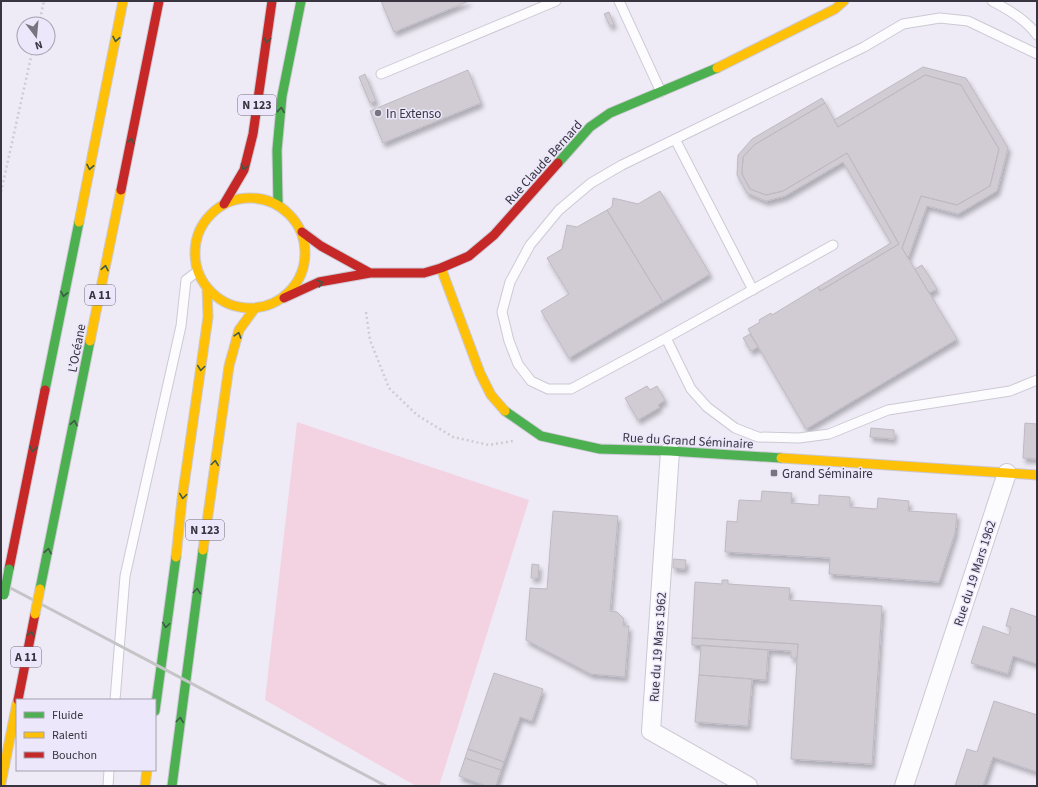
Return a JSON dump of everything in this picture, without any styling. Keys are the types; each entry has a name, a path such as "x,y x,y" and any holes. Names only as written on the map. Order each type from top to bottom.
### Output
{"main road":[{"name":"L’Océane","path":"3,598 123,1"},
{"name":"L’Océane","path":"18,699 159,1"},
{"name":"N 123","path":"224,204 244,170 251,141 272,1"},
{"name":"N 123","path":"278,204 277,150 282,96 301,1"},
{"name":"Rue Claude Bernard","path":"284,298 319,282 370,273 424,273 441,268 469,256 494,235 590,127 610,113 711,71 835,10 844,1"},
{"name":"N 123","path":"242,198 260,198 278,204 292,216 302,232 306,250 304,268 296,285 284,298 267,306 249,309 231,306 215,297 203,283 195,266 194,248 199,230 210,215 224,204 242,198"},
{"name":"Rue Claude Bernard","path":"302,232 321,246 370,273"},
{"name":"Rue du Grand Séminaire","path":"441,268 480,373 491,395 506,412 542,436 600,449 670,451 1037,475"},
{"name":"N 123","path":"156,704 176,562 182,499 208,317 207,287"},
{"name":"N 123","path":"172,786 190,640 229,366 239,330 255,308"},
{"path":"1,782 16,708"},
{"path":"144,786 147,771"}],"street":[{"name":"Rue du 19 Mars 1962","path":"670,451 651,731 748,786"},
{"name":"Rue du 19 Mars 1962","path":"904,786 1007,474"}],"lane":[{"path":"381,74 556,1"},
{"path":"619,1 661,92"},
{"path":"992,1 1012,12 1033,29 1037,35"},
{"path":"833,245 571,389 548,389 531,381 518,364 509,341 502,312 510,282 530,245 559,210 591,183 622,165 857,50 903,24 940,18 968,21 1037,54"},
{"path":"675,139 753,290"},
{"path":"115,699 125,576 181,326 186,280 198,271"},
{"path":"666,338 691,389 707,407 735,428 758,437 799,438 829,434 888,410 1010,391 1037,380"},
{"path":"108,786 109,771"}],"path":[{"path":"41,16 44,1"},
{"path":"1,192 31,56"},
{"path":"366,312 370,340 389,388 417,415 454,437 489,445 542,436"}],"shaded area":[{"path":"297,422 529,500 439,786 416,786 265,700"}],"building":[{"path":"381,1 469,1 394,32"},
{"path":"609,12 614,24 610,26 604,14"},
{"path":"923,67 966,78 1008,148 997,191 958,214 927,206 908,258 902,248 921,196 957,205 990,186 999,149 961,85 925,75 838,127 834,120"},
{"path":"468,70 481,103 383,143 370,111"},
{"path":"365,74 376,101 370,103 359,77"},
{"path":"925,75 961,85 999,149 990,186 957,205 921,196 902,248 957,339 806,429 748,329 771,313 772,315 818,287 820,291 899,244 847,153 783,191 766,195 750,189 742,174 743,157 754,145 825,103 838,127"},
{"path":"822,98 825,103 754,145 743,157 742,174 750,189 766,195 783,191 847,153 899,244 820,291 818,287 891,243 843,162 785,196 766,201 747,193 737,175 738,155 752,139"},
{"path":"660,191 710,274 663,302 607,210 612,207 613,198 638,204"},
{"path":"607,210 663,302 569,358 541,311 569,294 547,258 562,249 567,225 577,227"},
{"path":"922,265 937,289 929,293 915,269"},
{"path":"750,334 758,347 751,351 743,338"},
{"path":"647,386 650,390 657,386 665,400 658,405 660,407 638,420 625,398"},
{"path":"1025,423 1037,424 1037,459 1023,458"},
{"path":"871,428 894,430 894,439 870,437"},
{"path":"762,491 792,493 791,503 819,505 819,495 850,497 850,507 877,509 878,498 909,501 908,511 957,514 955,533 939,582 829,574 830,558 725,552 727,521 737,522 739,500 761,501"},
{"path":"553,511 618,516 610,611 617,612 624,619 623,626 629,626 625,677 591,674 526,640 530,588 547,589"},
{"path":"673,559 686,560 685,569 673,568"},
{"path":"532,564 539,565 538,578 531,578"},
{"path":"722,580 728,580 728,584 790,588 789,600 882,606 872,764 791,759 798,644 692,638 695,582 722,584"},
{"path":"1011,608 1037,617 1037,664 1013,656 1008,674 971,663 983,626 1009,635 1011,627 1006,626"},
{"path":"692,638 798,644 797,658 791,658 791,651 692,645"},
{"path":"701,645 768,650 766,680 699,675"},
{"path":"494,673 543,689 532,721 520,717 504,762 468,749"},
{"path":"699,675 752,679 748,726 695,722"},
{"path":"994,701 1037,715 1037,772 993,757 983,786 955,786 967,749 977,752"},
{"path":"468,749 504,762 501,770 465,758"},
{"path":"465,758 501,770 496,786 486,786 459,776"}],"railway":[{"path":"1,583 386,786"}],"traffic: fast":[{"path":"278,204 277,150 282,96 301,1"},
{"path":"558,163 590,127 610,113 717,68"},
{"path":"45,390 79,222"},
{"path":"40,589 90,341"},
{"path":"505,411 541,436 600,449 670,451 781,458"},
{"path":"172,786 203,550"},
{"path":"156,704 176,557"},
{"path":"4,595 9,569"}],"traffic: slow":[{"path":"79,222 123,1"},
{"path":"717,68 835,9 844,1"},
{"path":"90,341 121,190"},
{"path":"250,198 271,202 281,207 289,214 296,222 301,232 305,253 301,274 296,284 289,292 281,299 271,304 250,308 229,304 219,299 211,292 204,284 199,274 195,253 199,232 204,222 211,214 219,207 229,202 250,198"},
{"path":"441,268 480,373 491,395 505,411"},
{"path":"176,557 182,499 208,317 207,287"},
{"path":"203,550 229,366 239,330 255,308"},
{"path":"781,458 1037,475"},
{"path":"35,614 40,589"},
{"path":"1,783 16,708"},
{"path":"145,786 147,771"}],"traffic: jam":[{"path":"121,190 159,1"},
{"path":"224,204 244,170 253,134 272,1"},
{"path":"284,298 319,282 370,273 424,273 441,268 469,256 494,235 558,163"},
{"path":"302,232 321,246 370,273"},
{"path":"9,569 45,390"},
{"path":"18,699 35,614"}],"place":[{"name":"In Extenso","path":"378,113"},
{"name":"Grand Séminaire","path":"774,473"}]}
